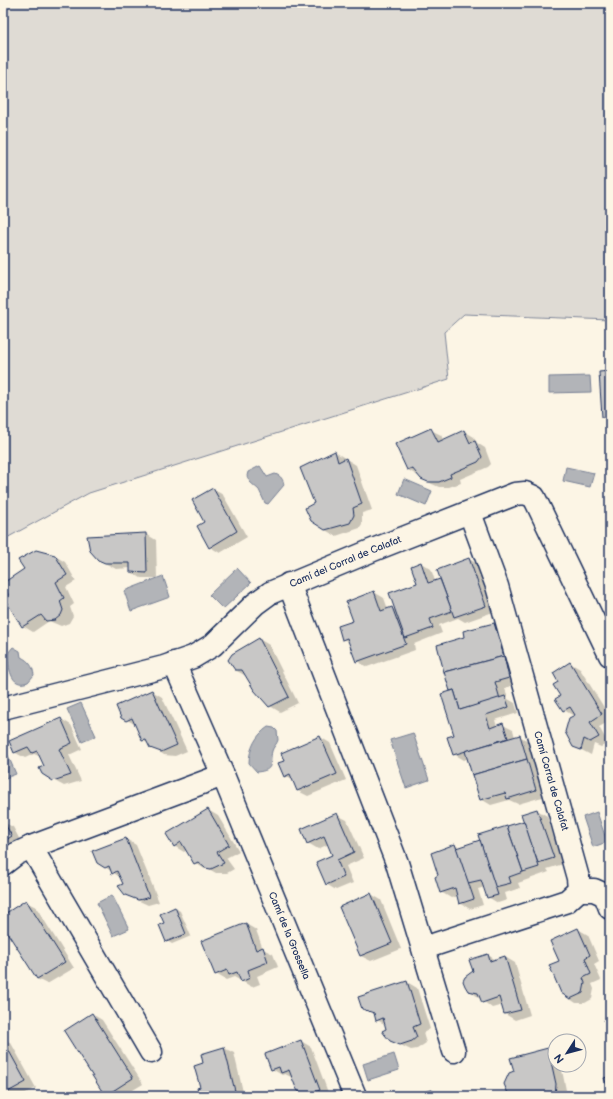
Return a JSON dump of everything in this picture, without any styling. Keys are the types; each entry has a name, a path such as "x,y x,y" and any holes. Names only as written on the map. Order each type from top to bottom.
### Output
{"street":[{"name":"Camí del Corral de Calafat","path":"3,708 59,695 192,657 213,645 255,604 270,593 289,584 515,494 525,493 534,497 610,655"},
{"name":"Camí Corral de Calafat","path":"470,513 497,586 510,630 578,878 579,890"},
{"path":"289,584 397,862 454,1051"},
{"name":"Camí de la Grossella","path":"174,663 223,775 354,1096"},
{"path":"3,864 16,854 31,847 223,775"},
{"path":"31,847 151,1052"},
{"path":"424,948 567,901 579,890 594,890 605,896 610,908"}],"shaded area":[{"path":"3,3 610,3 610,320 464,314 444,332 449,379 89,493 3,540"},
{"path":"590,376 591,392 549,393 549,377"},
{"path":"260,466 267,477 275,474 282,479 284,483 284,485 268,504 265,503 259,490 250,482 247,476 248,472"},
{"path":"566,467 594,473 590,487 563,481"},
{"path":"404,479 432,491 426,506 398,494"},
{"path":"237,568 251,583 223,609 209,595"},
{"path":"163,576 170,597 131,611 124,591"},
{"path":"13,647 20,651 21,657 32,666 34,675 28,682 17,682 12,675 7,654"},
{"path":"81,703 96,736 82,742 67,709"},
{"path":"268,727 274,728 277,731 278,740 272,751 269,768 267,770 257,772 249,763 250,753 257,738"},
{"path":"413,733 429,780 406,788 390,740"},
{"path":"3,744 16,774 3,779"},
{"path":"597,812 607,842 593,847 583,817"},
{"path":"112,895 129,929 113,936 97,903"},
{"path":"394,1054 399,1070 368,1080 363,1064"}],"building":[{"path":"610,371 610,417 602,417 599,372"},
{"path":"431,428 438,442 464,430 470,443 475,441 482,457 478,462 450,474 451,477 439,482 428,482 421,479 412,468 407,470 395,444"},
{"path":"335,451 338,462 346,458 362,504 353,508 354,515 350,523 325,530 311,521 305,508 314,503 300,468"},
{"path":"213,488 237,531 209,548 197,526 204,522 192,500"},
{"path":"146,533 147,573 130,572 130,563 105,563 98,560 90,551 87,536"},
{"path":"36,550 55,555 67,575 56,582 64,598 60,601 63,610 61,615 55,620 46,621 41,615 22,627 6,601 8,594 3,588 3,583 24,569 18,560"},
{"path":"469,558 486,606 454,617 437,570"},
{"path":"421,562 428,583 440,579 452,611 430,619 433,628 405,638 389,593 417,583 411,566"},
{"path":"374,591 381,611 392,607 406,644 356,662 347,638 342,640 338,626 353,621 346,602"},
{"path":"494,623 504,656 444,672 437,645 464,637 463,631"},
{"path":"259,638 289,697 269,707 254,690 242,670 235,670 228,660 232,654"},
{"path":"504,656 509,678 495,682 500,699 460,710 454,690 450,691 444,672"},
{"path":"570,662 602,714 590,722 599,737 590,742 584,739 581,750 573,747 565,732 569,718 575,715 570,707 563,711 555,699 560,696 553,685 558,682 553,673"},
{"path":"152,690 177,745 161,752 150,748 146,740 142,741 132,718 126,721 121,718 116,706"},
{"path":"454,690 460,710 505,696 509,707 486,715 490,728 503,723 508,738 453,755 447,737 454,735 441,694"},
{"path":"61,718 72,743 59,749 71,775 53,781 42,774 39,768 44,766 37,751 32,753 28,747 14,753 9,741"},
{"path":"520,735 527,759 472,775 465,751"},
{"path":"320,736 337,774 297,791 290,774 284,777 278,763 284,761 281,753"},
{"path":"527,759 536,790 507,799 505,793 480,800 472,775"},
{"path":"208,809 229,845 217,852 224,863 211,869 205,868 198,862 194,864 181,842 174,847 166,834"},
{"path":"537,809 554,858 538,863 521,814"},
{"path":"337,813 354,852 337,860 344,877 326,885 316,862 332,855 324,836 307,844 301,829"},
{"path":"3,821 12,836 3,842"},
{"path":"524,821 539,867 523,872 507,826"},
{"path":"507,826 523,872 509,877 511,883 495,887 478,835"},
{"path":"126,838 149,897 143,899 138,900 125,895 118,886 123,884 117,871 112,874 109,866 105,868 97,863 92,851"},
{"path":"480,840 498,895 487,898 481,880 468,883 456,848"},
{"path":"455,844 474,899 459,904 455,888 440,893 435,877 438,875 431,853"},
{"path":"371,893 392,943 360,956 339,907"},
{"path":"26,900 65,962 37,979 3,926 3,915"},
{"path":"175,907 186,934 166,942 159,925 164,923 160,914"},
{"path":"246,923 256,950 263,947 268,962 248,970 250,978 241,982 237,972 229,975 227,970 215,975 201,941"},
{"path":"578,928 590,955 585,958 591,974 583,978 585,983 583,993 570,999 561,993 549,965 559,961 550,941"},
{"path":"488,954 490,961 505,956 521,1010 504,1014 499,997 482,1003 478,993 468,991 465,986 463,981 465,977 473,971 469,960"},
{"path":"407,981 420,1024 413,1027 417,1037 412,1041 400,1045 390,1041 382,1031 386,1029 383,1018 376,1021 374,1013 362,1009 358,997"},
{"path":"92,1013 133,1078 105,1096 64,1031"},
{"path":"610,1017 610,1038 604,1020"},
{"path":"3,1040 26,1082 6,1093 3,1087"},
{"path":"301,1040 320,1090 307,1095 298,1091 289,1070 281,1073 279,1067 271,1070 265,1054"},
{"path":"224,1047 236,1095 199,1096 197,1088 200,1087 194,1066 203,1063 201,1054"},
{"path":"547,1048 547,1073 554,1073 556,1084 555,1096 509,1096 504,1084 509,1073 514,1071 510,1058"},
{"path":"610,1076 610,1093 604,1078"},
{"path":"432,1090 434,1096 406,1096"}]}
